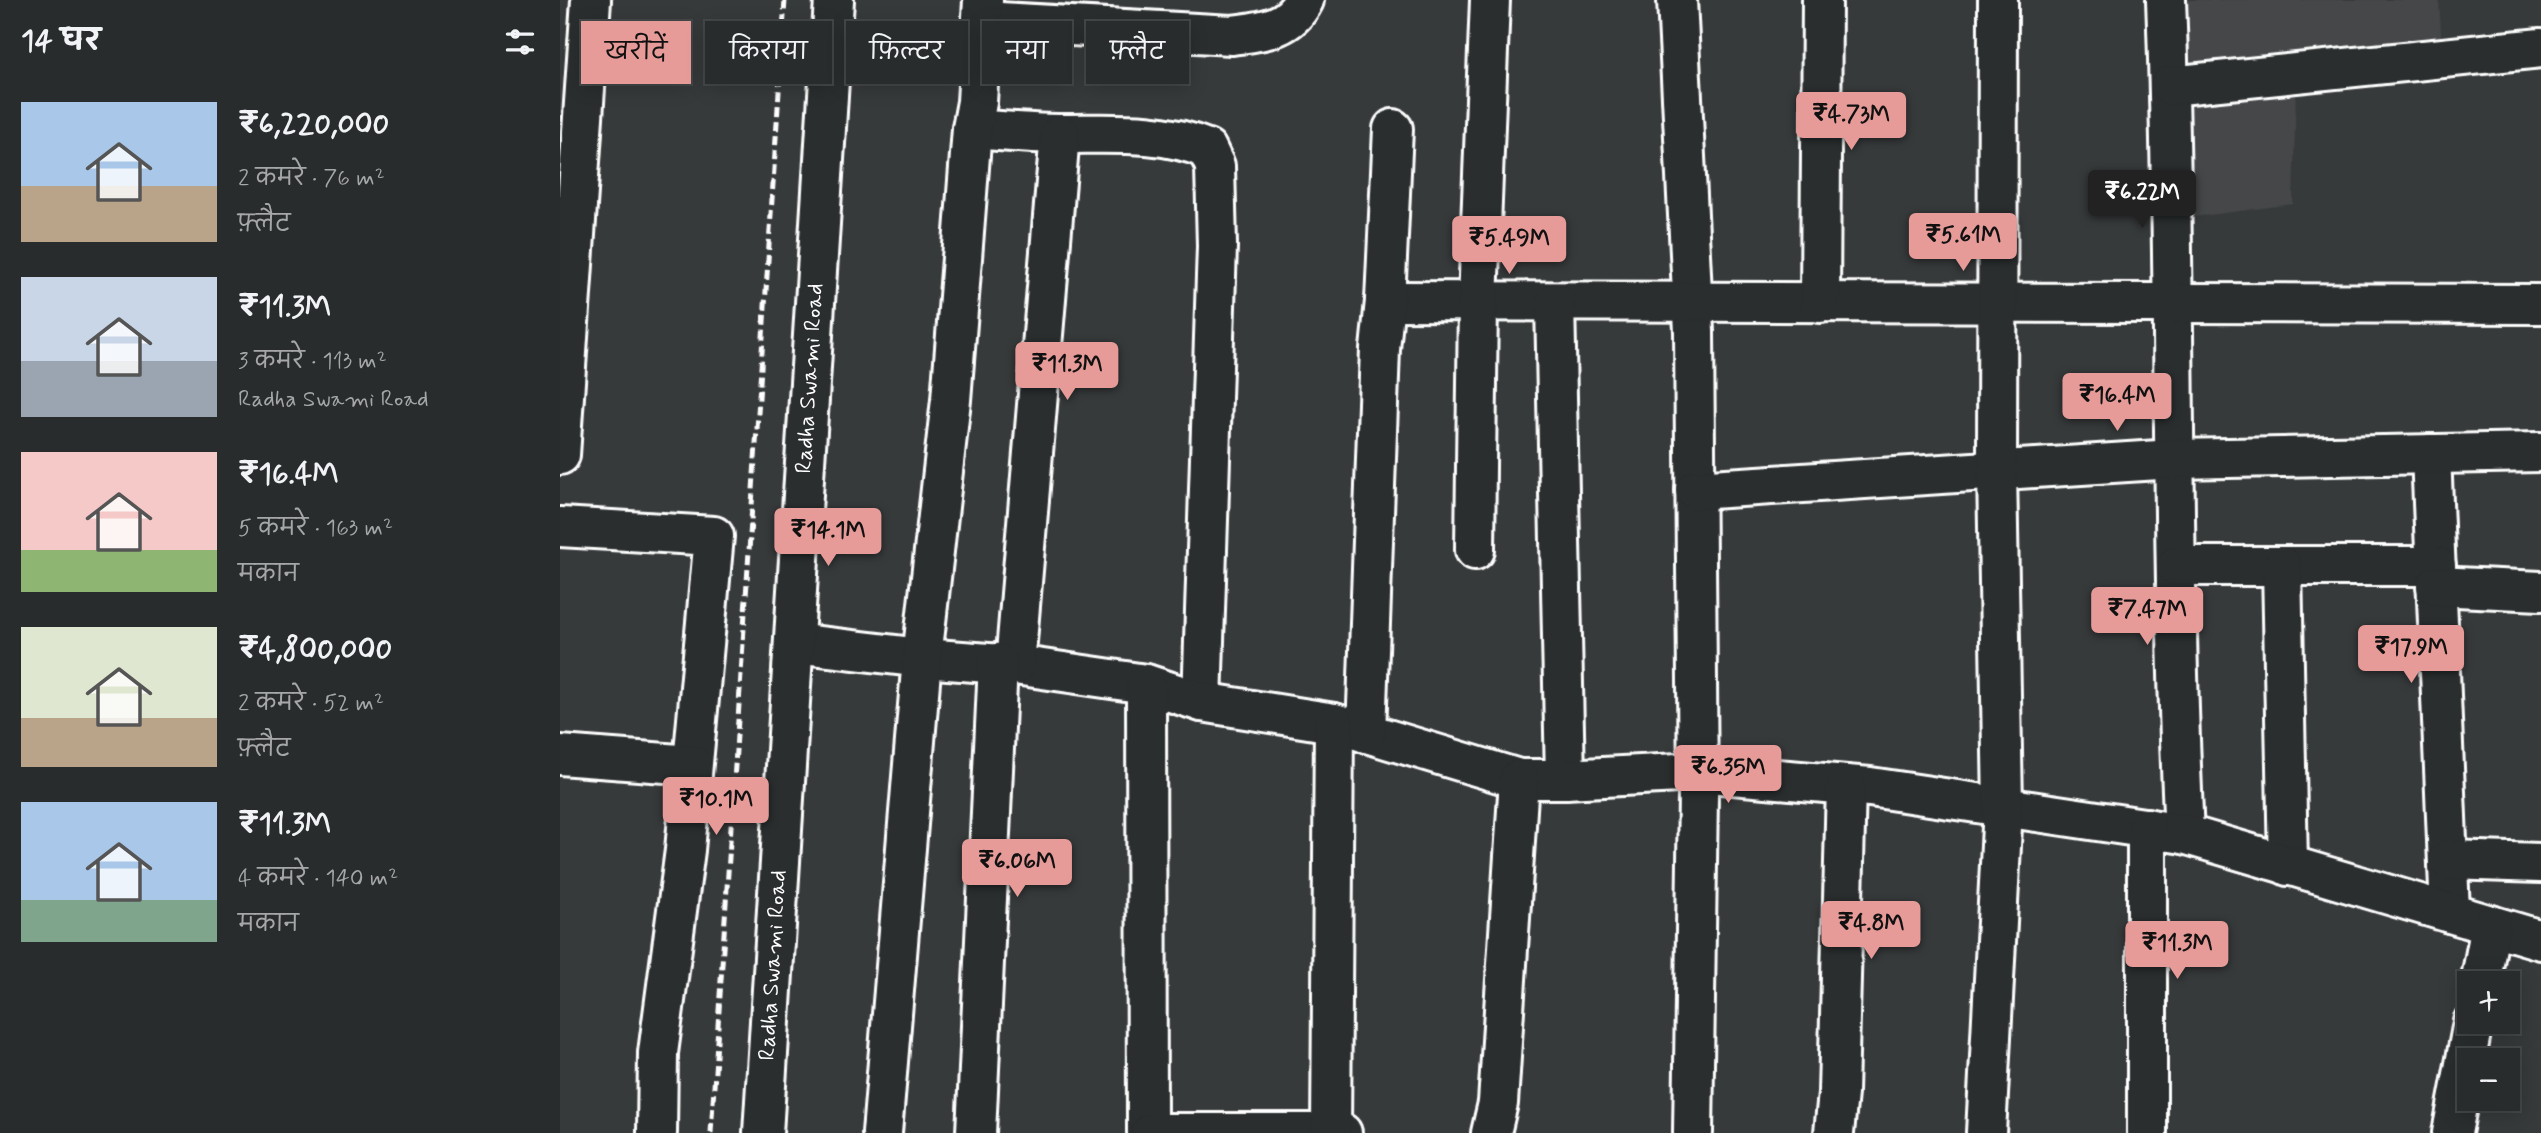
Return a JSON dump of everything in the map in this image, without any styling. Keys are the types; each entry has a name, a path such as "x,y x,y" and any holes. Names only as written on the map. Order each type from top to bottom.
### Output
{"street":[{"path":"560,455 591,0"},
{"name":"Radha Swami Road","path":"763,1133 834,0"},
{"path":"882,1133 922,658 951,400 983,11 1232,35 1267,30 1286,23 1304,0"},
{"path":"1475,550 1478,301 1490,0"},
{"path":"1677,0 1693,302 1698,772 1693,1133"},
{"path":"1820,303 1822,0"},
{"path":"1986,1133 2003,807 1997,471 1998,0"},
{"path":"2147,1133 2165,831 2178,711 2170,86 2166,0"},
{"path":"2170,86 2541,48"},
{"path":"972,129 1162,136 1188,141 1207,149 1215,166 1217,246 1202,702"},
{"path":"1146,684 1149,1133 1335,1133 1350,728 1385,301 1393,129"},
{"path":"976,1133 1007,664 1060,134"},
{"path":"1385,301 2541,304"},
{"path":"1555,302 1565,779"},
{"path":"1695,490 2174,459 2541,452"},
{"path":"2431,454 2450,913"},
{"path":"560,527 714,536 685,850 658,1053 657,1133"},
{"path":"2176,566 2282,566 2436,576 2541,591"},
{"path":"2282,566 2288,866"},
{"path":"794,643 922,658 1007,664 1146,684 1202,702 1350,728 1519,779 1698,772 1846,785 2165,831 2541,940"},
{"path":"560,755 692,765"},
{"path":"1491,1133 1498,1104 1519,779"},
{"path":"1834,1133 1838,1093 1846,785"},
{"path":"2448,860 2541,863"},
{"path":"2482,971 2491,925"},
{"path":"2452,1133 2471,1034"}],"shaded area":[{"path":"2180,0 2439,0 2442,49 2184,73"},
{"path":"2296,88 2293,204 2179,219 2180,104"}],"railway":[{"path":"711,1133 785,0"}]}
